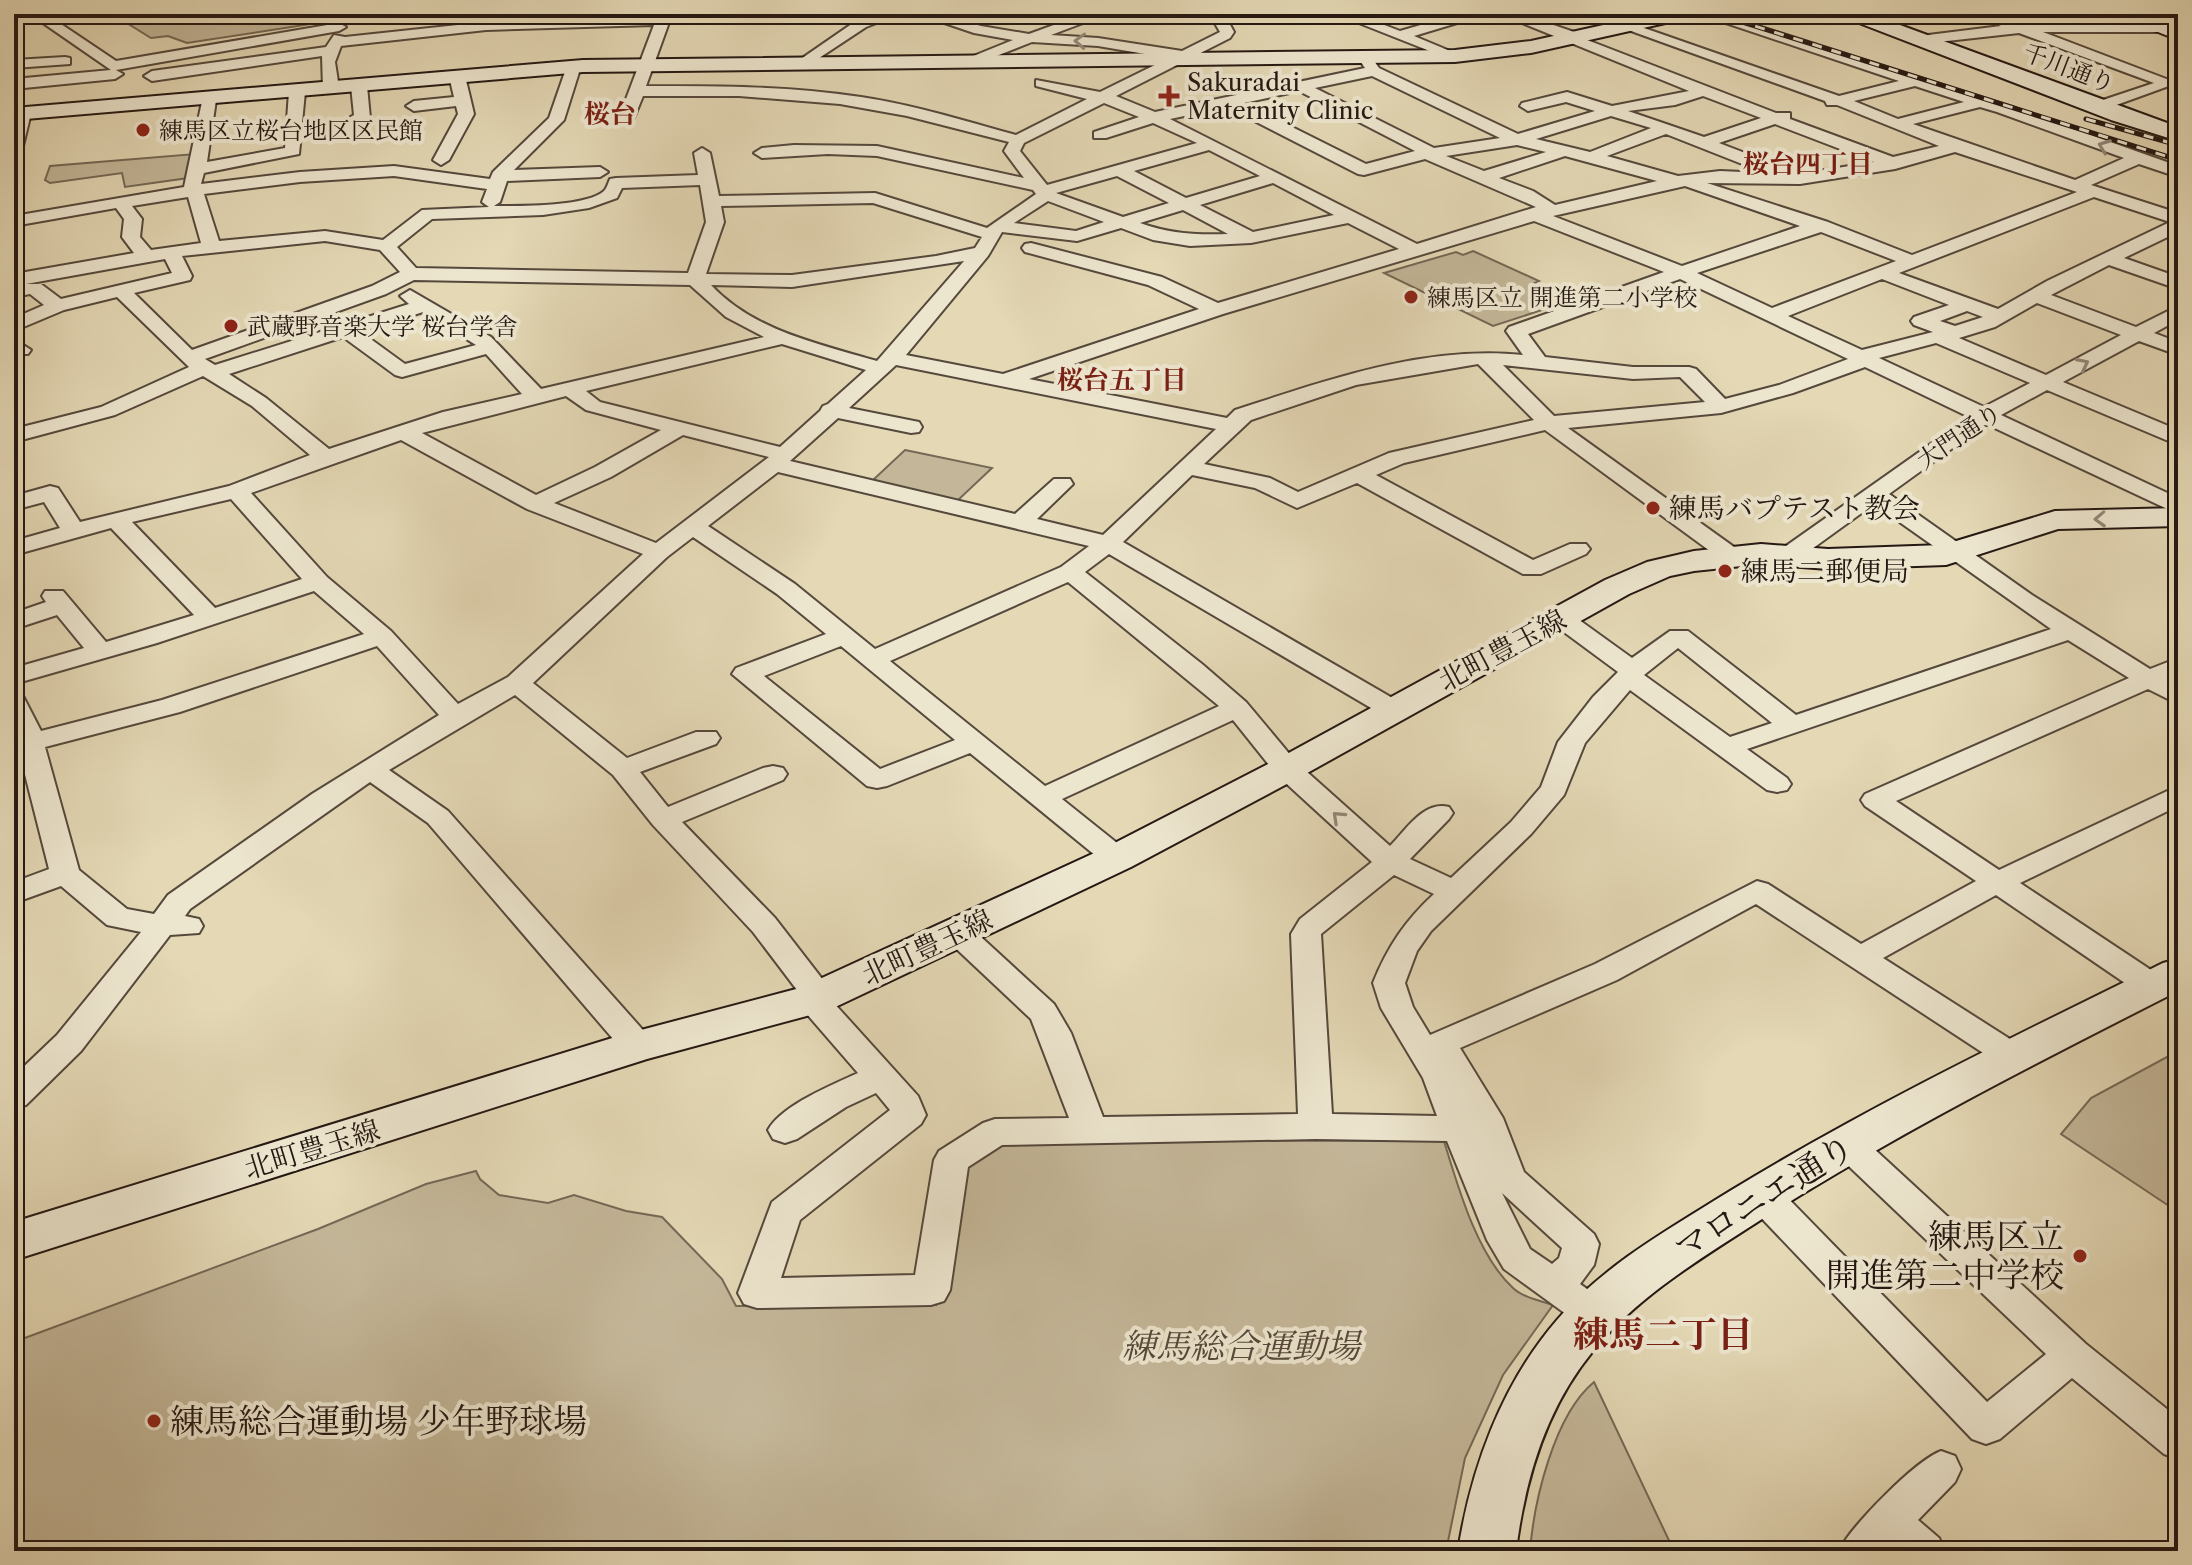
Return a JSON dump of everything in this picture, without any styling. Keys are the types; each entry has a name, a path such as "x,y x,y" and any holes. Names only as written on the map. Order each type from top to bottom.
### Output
{"street":[{"path":"37,14 114,70 116,81 250,79 297,92 457,76 583,55"},
{"path":"14,84 114,70 342,19 403,14"},
{"path":"805,61 861,24 893,14"},
{"path":"925,14 979,30 1029,38 1098,42 1182,57"},
{"path":"976,60 1073,21 1100,14"},
{"path":"1043,191 1012,151 1018,140 1225,35 1227,32 1220,20 1232,14"},
{"path":"1401,35 1462,17 1453,14"},
{"path":"1507,14 1684,83 1707,80 1779,118 1895,164"},
{"path":"1591,14 1837,100 1956,147 2178,219"},
{"path":"463,43 487,33 583,55 648,64 1182,57 1269,58 1370,65 1498,52 1679,14"},
{"path":"1706,14 1981,102 2178,172"},
{"name":"千川通り","path":"1853,14 2097,107 2178,134"},
{"path":"1980,14 2143,72 2169,85 2097,107"},
{"path":"2130,14 2170,31"},
{"path":"1348,15 1455,56"},
{"path":"14,150 19,113 208,100 250,79 333,47 664,17 628,115"},
{"path":"331,88 326,68 342,19"},
{"path":"1920,40 2025,28 2170,31"},
{"path":"1228,101 1364,170 1429,153 1517,140 1634,104 1675,100 1736,66 1807,46"},
{"path":"488,212 498,180 556,120 583,55"},
{"path":"14,64 97,57"},
{"path":"1269,58 1280,74 1301,86 1429,153 1547,206 1536,214"},
{"path":"1783,81 1859,62"},
{"path":"1100,135 1155,117 1301,86 1370,65 1517,140 1681,181 1912,261"},
{"path":"2143,72 2166,67"},
{"path":"441,160 466,114 457,76"},
{"path":"1705,142 1837,100 1917,81"},
{"path":"1041,83 1104,97 1155,117 1414,250"},
{"path":"352,132 352,121 362,118 359,86"},
{"path":"638,91 721,90 839,99 927,115 1018,140"},
{"path":"197,169 293,151 297,92"},
{"path":"1528,106 1567,97 1666,128 1792,177"},
{"path":"208,100 192,193 211,246"},
{"path":"414,106 463,101"},
{"path":"1896,124 1981,102"},
{"path":"1591,157 1666,128"},
{"path":"14,1096 69,1043 122,979 174,926 179,902 322,800 455,717 517,683 659,552 778,459 886,363 989,238 1043,191 1211,144"},
{"path":"1005,380 1216,310 1536,214 1681,181 1720,176 1792,177 1849,173 1956,147"},
{"path":"762,153 822,150 890,152 1043,191 1116,223 1190,241 1251,238 1351,217"},
{"path":"1481,178 1565,151"},
{"path":"695,279 715,222 702,153"},
{"path":"1772,315 1912,261 2083,189 2138,158"},
{"path":"14,221 305,178 391,171 427,173 474,184 600,172"},
{"path":"1121,171 1251,238"},
{"path":"14,436 108,411 201,366 393,285 411,274 809,280 936,262 989,238 1066,237 1275,177"},
{"path":"386,246 428,214 488,212 542,216 611,194 616,183 707,180"},
{"path":"711,201 875,198 989,238 1155,281 1216,310"},
{"path":"121,203 133,219 131,237 147,257"},
{"path":"1536,214 1678,271 2178,507"},
{"path":"1185,467 1262,483 1297,501 1397,458 1549,423 1721,407 1786,389 1863,358 1949,336 2000,317 2178,225"},
{"path":"1539,364 1516,331 1630,292 1678,271 1819,227"},
{"path":"14,287 171,252 340,236 386,246 411,274"},
{"path":"14,325 57,306 183,276 171,252"},
{"path":"2108,259 2178,283"},
{"path":"1882,273 2000,317"},
{"path":"695,279 718,305 784,338 886,363 1005,380 1229,425"},
{"path":"393,285 462,326 490,347 537,397"},
{"path":"14,287 34,288 57,306"},
{"path":"120,290 201,366 259,402 326,457"},
{"path":"2036,296 2178,349"},
{"path":"201,366 346,330 425,305"},
{"path":"1966,305 1921,321 2048,382 2174,434"},
{"name":"大門通り","path":"1792,557 1794,551 1984,416 2178,312"},
{"path":"346,330 402,371 490,347"},
{"path":"14,548 116,519 236,491 403,432 784,338"},
{"path":"14,345 21,350 14,353"},
{"path":"1483,357 1549,423 1733,557"},
{"path":"871,660 1070,572 1108,543 1243,415 1350,380 1393,370 1483,357 1633,373 1680,371 1689,373 1721,407"},
{"path":"570,389 593,406 680,428 778,459 1108,543 1392,709"},
{"path":"830,410 911,427"},
{"path":"535,504 603,472 680,428"},
{"path":"403,432 535,504 659,552"},
{"path":"1359,475 1532,569 1578,549"},
{"path":"1020,522 1062,484"},
{"path":"236,491 318,582 382,636 455,717"},
{"path":"14,503 50,493 74,531"},
{"path":"1875,494 1953,554 2068,632 2178,696"},
{"name":"北町豊玉線","path":"14,1241 638,1046 814,999 1117,858 1287,769 1617,587 1659,569 1761,554 1870,559 1953,554 2055,520 2178,517"},
{"path":"116,519 210,617"},
{"path":"692,526 786,589 841,637 1117,858"},
{"path":"1070,572 1193,669 1237,708 1287,769 1355,833 1391,862 1455,892"},
{"path":"14,676 318,582"},
{"path":"14,621 58,600 100,651"},
{"path":"1562,619 1777,784"},
{"path":"1726,747 2068,632"},
{"path":"26,754 382,636"},
{"path":"1594,1314 1517,1259 1505,1240 1439,1077 1397,1008 1389,983 1402,949 1420,924 1521,828 1554,789 1572,742 1602,703 1630,673 1679,636 1792,725"},
{"path":"841,637 745,674 877,780 973,742"},
{"path":"2165,980 1996,883 1875,800 2178,666"},
{"path":"517,683 623,769 663,819 764,925 812,988 814,999 906,1105 909,1115 785,1212 757,1293 931,1290 951,1160 995,1132 1316,1126 1459,1129"},
{"path":"14,702 26,754 65,874 118,918 174,926"},
{"path":"1043,798 1096,770 1182,735 1237,708"},
{"path":"623,769 706,738"},
{"path":"370,770 438,817 638,1046"},
{"path":"663,819 773,774"},
{"path":"1861,957 1996,883 2178,795"},
{"path":"1316,1126 1306,934 1311,926 1391,862 1439,813"},
{"path":"14,893 65,874"},
{"path":"1554,1285 1576,1265 1581,1244 1509,1179 1486,1118 1441,1043 1606,972 1757,891 2012,1056"},
{"path":"958,933 1043,1012 1055,1033 1090,1129"},
{"name":"マロニエ通り","path":"1487,1551 1500,1482 1517,1433 1558,1360 1594,1314 1655,1264 1847,1144 2012,1056 2165,980"},
{"path":"785,1130 834,1098 879,1077"},
{"path":"1847,1144 2072,1355 2178,1442"},
{"path":"1762,1195 1986,1427 2072,1355"},
{"path":"1860,1551 1941,1469"},
{"path":"1888,1520 1924,1551"}],"green space":[{"path":"154,14 323,14 324,22 187,43 168,36 151,38 122,20"},
{"path":"195,154 188,178 125,187 122,173 50,183 45,180 50,166"},
{"path":"1473,251 1539,281 1533,284 1553,293 1538,302 1548,308 1493,326 1384,273 1456,252 1463,255"},
{"path":"905,450 992,468 956,502 872,481"},
{"path":"2178,1051 2178,1212 2061,1134 2091,1098"},
{"name":"練馬総合運動場","path":"1009,1140 1444,1141 1470,1219 1489,1258 1517,1291 1553,1305 1503,1375 1465,1458 1446,1551 14,1551 14,1342 318,1229 426,1184 476,1171 480,1179 499,1195 548,1203 574,1195 626,1211 662,1217 722,1279 736,1306 936,1305 964,1170"},
{"path":"1594,1382 1674,1551 1530,1551 1536,1508 1548,1460 1568,1415"}],"railway":[{"path":"1717,14 2178,160"},
{"path":"2086,119 2178,145"}],"place":[{"name":"Sakuradai Maternity Clinic","path":"1169,96"},
{"name":"練馬区立桜台地区区民館","path":"143,130"},
{"name":"練馬区立 開進第二小学校","path":"1411,297"},
{"name":"武蔵野音楽大学 桜台学舎","path":"231,326"},
{"name":"練馬バプテスト教会","path":"1653,508"},
{"name":"練馬二郵便局","path":"1725,571"},
{"name":"練馬区立 開進第二中学校","path":"2080,1256"},
{"name":"練馬総合運動場 少年野球場","path":"154,1421"}],"district":[{"name":"桜台","path":"610,114"},
{"name":"桜台四丁目","path":"1808,164"},
{"name":"桜台五丁目","path":"1122,380"},
{"name":"練馬二丁目","path":"1663,1334"}]}
